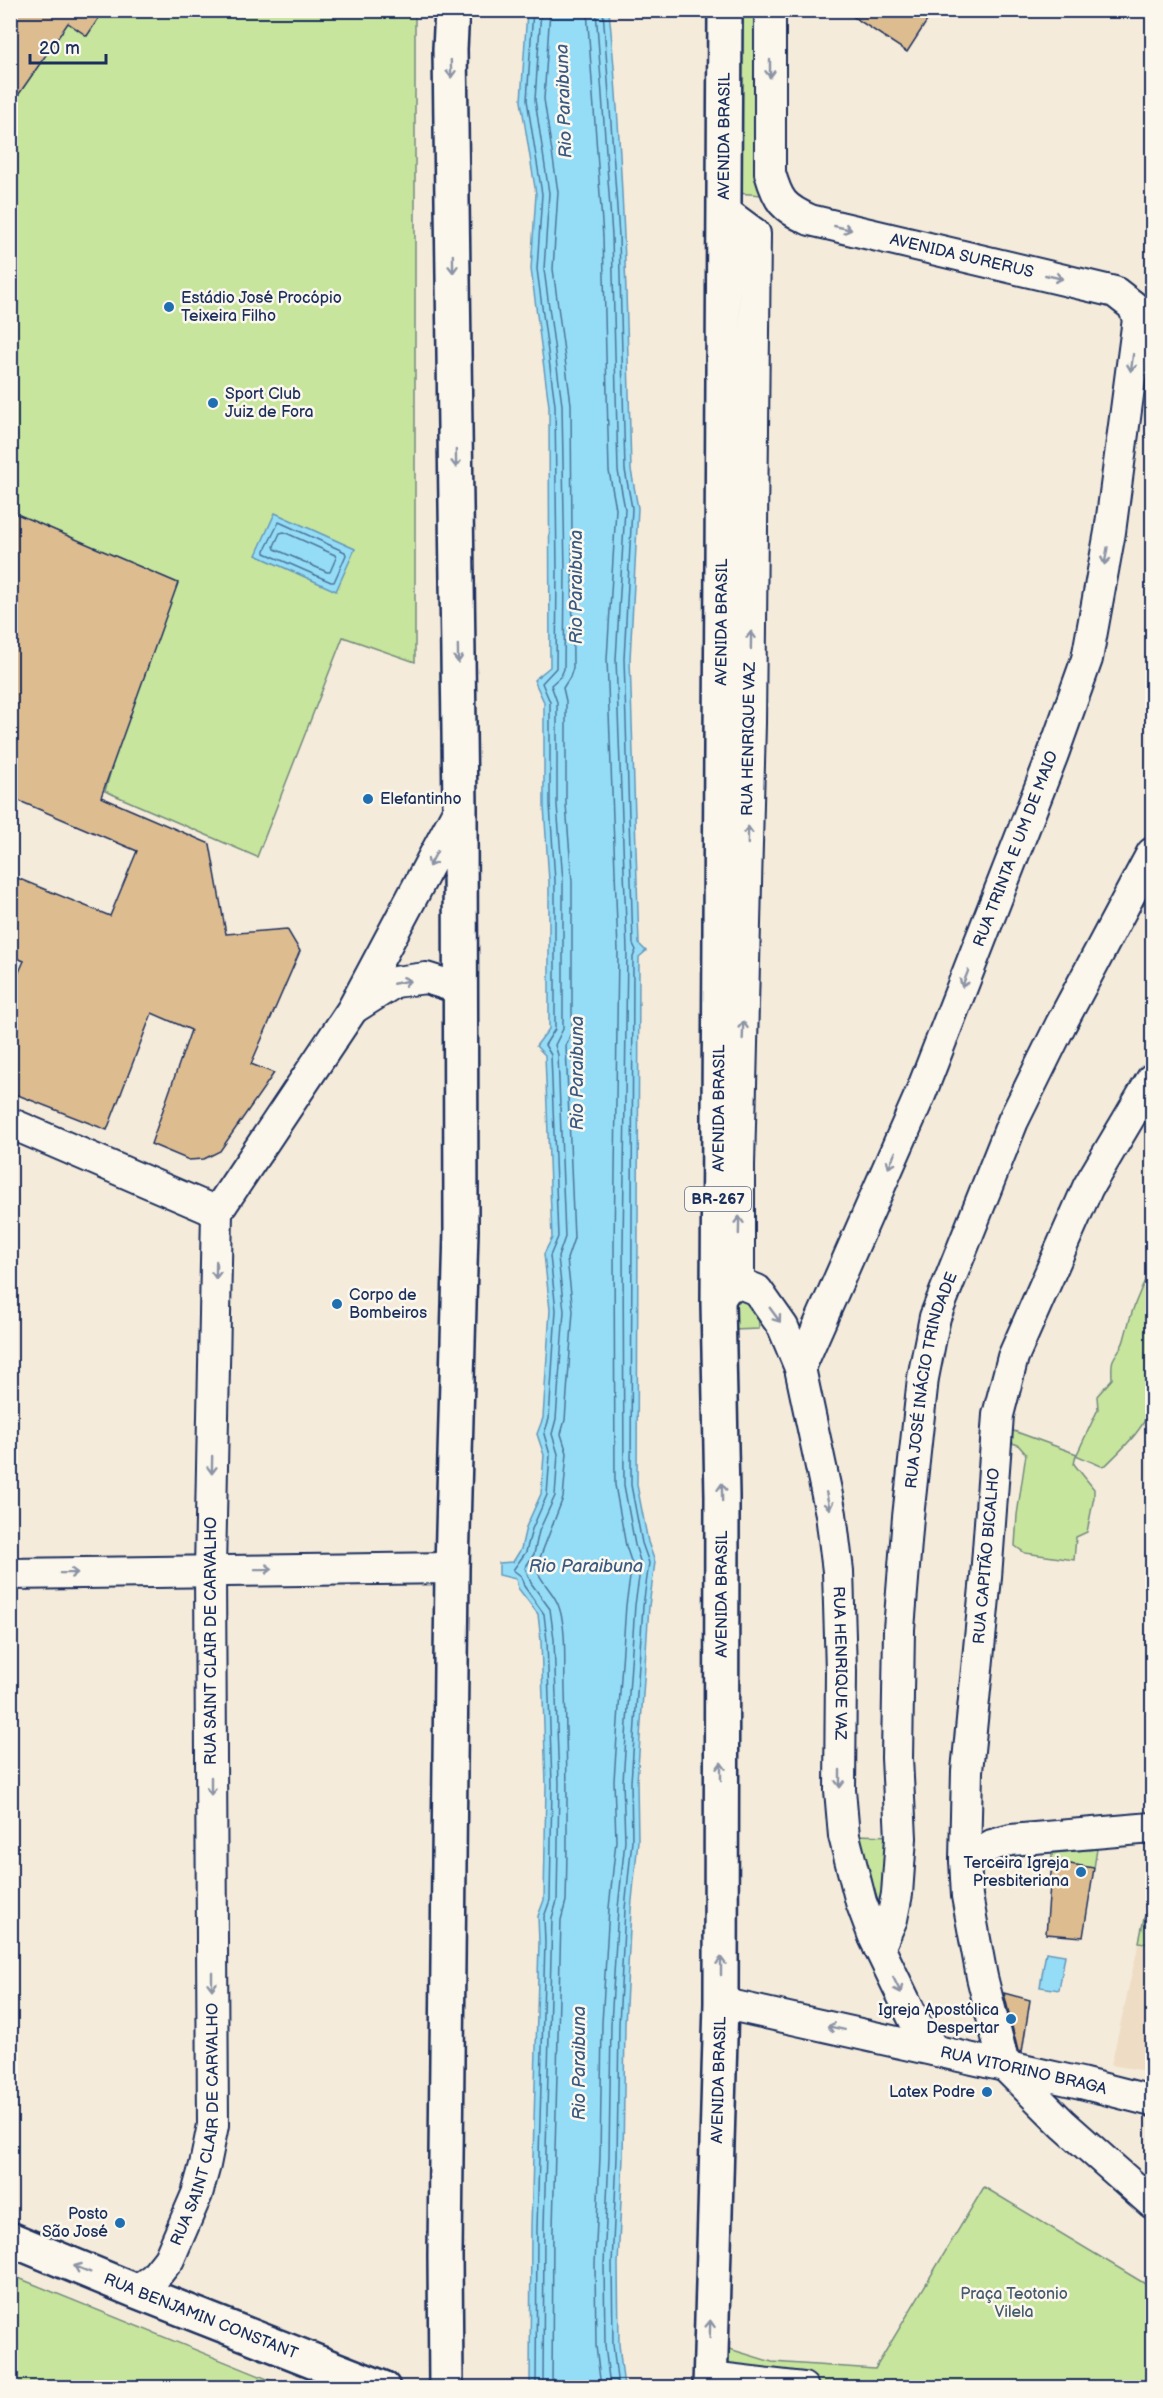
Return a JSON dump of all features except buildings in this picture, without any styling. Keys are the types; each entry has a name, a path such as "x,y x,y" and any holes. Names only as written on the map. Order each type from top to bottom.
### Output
{"main road":[{"path":"446,2388 445,2232 452,1568 461,1230 460,807 450,50 452,10"},
{"name":"AVENIDA BRASIL","path":"710,2382 721,2003 722,1496 728,1293 725,10"},
{"name":"RUA BENJAMIN CONSTANT","path":"13,2241 383,2388"}],"street":[{"name":"AVENIDA SURERUS","path":"770,10 770,173 776,195 788,210 810,220 1115,292 1133,306"},
{"name":"RUA TRINTA E UM DE MAIO","path":"800,1368 920,1095 1053,754 1087,659 1112,520 1138,319 1133,306"},
{"path":"10,1123 217,1212 352,1010 460,807"},
{"name":"RUA JOSÉ INÁCIO TRINDADE","path":"879,1948 892,1920 897,1894 901,1838 897,1758 899,1629 923,1378 935,1317 1013,1121 1061,1024 1152,853"},
{"path":"352,1010 395,982 426,978 461,989"},
{"name":"RUA CAPITÃO BICALHO","path":"1004,2065 985,1988 967,1896 965,1860 967,1772 986,1577 998,1415 1013,1357 1088,1187 1152,1079"},
{"name":"RUA SAINT CLAIR DE CARVALHO","path":"136,2291 154,2278 169,2259 197,2194 213,2125 210,1570 217,1212"},
{"name":"RUA HENRIQUE VAZ","path":"728,1293 757,1290 783,1327 800,1368 831,1514 838,1571 841,1671 840,1790 844,1836 861,1902 879,1948 916,2026 934,2049"},
{"path":"10,1574 452,1568"},
{"path":"965,1860 992,1845 1011,1840 1152,1828"},
{"name":"RUA VITORINO BRAGA","path":"721,2003 934,2049 1152,2101"},
{"path":"1004,2065 1063,2124 1152,2203"},
{"path":"710,2382 803,2388"}],"shaded area":[{"path":"1139,1942 1152,1945 1152,2072 1111,2065"}],"green space":[{"name":"Sport Club Juiz de Fora","path":"11,11 415,11 415,662 343,637 257,857 105,791 112,767 11,722"},
{"path":"724,11 770,11 762,195 724,192"},
{"path":"1152,1267 1152,1405 1144,1422 1132,1438 1106,1465 1101,1466 1076,1455 1074,1464 1094,1489 1094,1497 1087,1532 1076,1537 1074,1560 1025,1553 1015,1546 1026,1454 1018,1445 1004,1440 1011,1430 1077,1454 1098,1409 1097,1396 1112,1379 1113,1360 1123,1343 1135,1303"},
{"path":"744,1298 758,1307 759,1329 733,1330 732,1307"},
{"path":"852,1835 895,1836 878,1939"},
{"path":"1097,1849 1094,1868 1052,1861 1052,1853"},
{"path":"1144,1918 1152,1920 1152,1945 1139,1942"},
{"name":"Praça Teotonio Vilela","path":"984,2187 1152,2288 1152,2387 722,2388 723,2347 772,2362 875,2369"},
{"path":"11,2275 287,2387 11,2387"}],"water":[{"name":"Rio Paraibuna","path":"527,11 609,11 621,182 631,470 638,508 630,659 639,944 646,951 639,957 637,1485 648,1542 655,1562 649,1606 637,1782 638,1841 631,1910 625,2024 623,2158 618,2264 619,2344 624,2388 530,2387 538,1916 544,1900 546,1784 541,1641 538,1614 518,1588 516,1579 499,1575 499,1563 513,1562 521,1549 526,1527 541,1494 544,1455 537,1434 543,1418 550,1310 544,1254 552,1238 545,1055 536,1046 549,1029 549,881 544,806 544,702 534,680 550,667 549,406 531,269 536,194 521,101"},
{"path":"275,513 355,549 336,591 256,555"},
{"path":"1046,1952 1065,1955 1059,1990 1040,1987"}],"place":[{"name":"Estádio José Procópio Teixeira Filho","path":"169,307"},
{"name":"Sport Club Juiz de Fora","path":"213,403"},
{"name":"Elefantinho","path":"368,799"},
{"name":"Corpo de Bombeiros","path":"337,1304"},
{"name":"Terceira Igreja Presbiteriana","path":"1081,1872"},
{"name":"Igreja Apostólica Despertar","path":"1011,2019"},
{"name":"Latex Podre","path":"987,2092"},
{"name":"Posto São José","path":"120,2223"}]}
